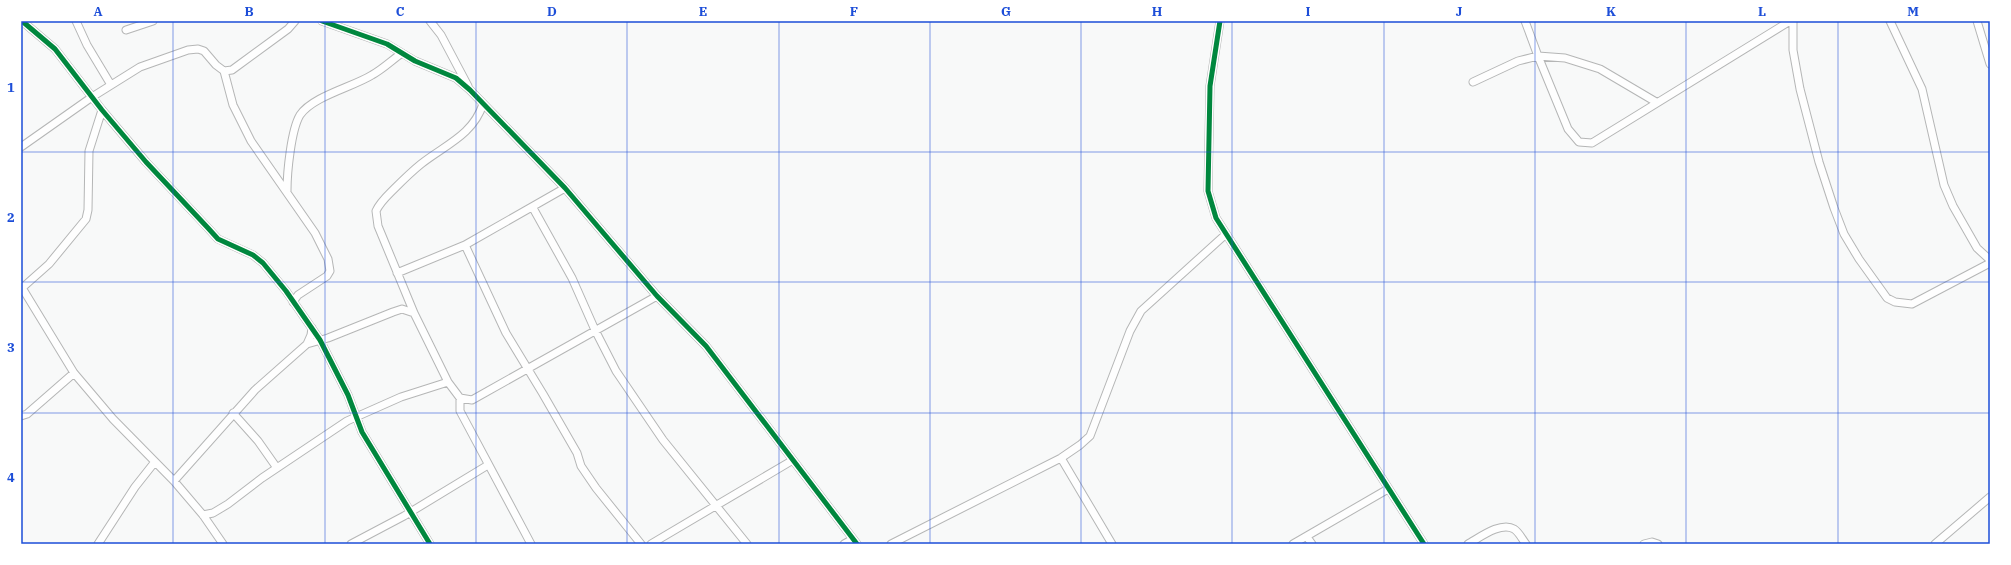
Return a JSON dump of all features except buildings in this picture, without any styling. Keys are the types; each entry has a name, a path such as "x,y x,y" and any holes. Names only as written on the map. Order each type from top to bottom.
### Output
{"street":[{"path":"22,21 55,49 102,110 146,162 218,239 246,251 263,263 320,340 348,395 362,432 430,544"},
{"path":"76,21 87,45 111,85"},
{"path":"126,30 153,21"},
{"path":"224,71 232,70 264,48 296,21"},
{"path":"322,21 387,44 427,66 456,78 470,90 566,188 657,296 706,346 855,542 844,544"},
{"path":"430,21 441,35 470,90"},
{"path":"1220,21 1210,86 1208,191 1216,218 1424,544"},
{"path":"1525,21 1568,129 1579,142 1585,144 1596,141 1656,102 1790,21"},
{"path":"1793,21 1793,50 1800,89 1819,162 1834,208 1844,234 1859,259 1888,298 1896,302 1912,304 1990,263"},
{"path":"1890,21 1922,89 1944,185 1953,206 1977,248 1990,260"},
{"path":"1977,21 1990,64"},
{"path":"21,147 92,97 140,67 188,50 198,49 204,51 216,65 224,71 233,105 251,141 287,191 314,233 330,265 330,271 327,276 298,295 293,302"},
{"path":"287,191 292,144 297,122 301,114 311,106 338,90 373,75 402,53"},
{"path":"1473,82 1518,61 1538,56 1565,58 1600,69 1656,102"},
{"path":"483,104 476,121 469,129 461,137 421,164 379,204 376,217 414,313 448,382 460,398 460,411 530,544"},
{"path":"102,110 89,151 88,210 86,219 49,264 22,287 74,373 113,419 154,463 174,481 203,515 223,544"},
{"path":"397,273 465,245 508,219 533,208 566,188"},
{"path":"533,208 572,278 595,330 616,371 659,434 748,544"},
{"path":"891,544 1060,458 1080,446 1090,436 1130,331 1140,311 1226,234"},
{"path":"465,245 506,333 544,394 587,475 641,544"},
{"path":"460,398 472,400 657,296"},
{"path":"174,481 233,413 276,369 307,344 402,309 414,313"},
{"path":"307,344 312,328"},
{"path":"21,416 27,414 74,373"},
{"path":"203,515 219,510 332,430 356,417 425,388 448,382"},
{"path":"233,413 258,441 277,468"},
{"path":"1060,458 1112,544"},
{"path":"651,544 793,460"},
{"path":"98,544 135,487 154,463"},
{"path":"351,544 411,511 488,465"},
{"path":"1293,544 1388,489"},
{"path":"1935,544 1990,497"},
{"path":"1468,544 1501,527 1509,527 1515,530 1526,544"},
{"path":"1307,536 1312,544"},
{"path":"1644,544 1652,542 1658,544"}],"cycle path":[{"path":"22,21 55,49 102,110 146,162 218,239 253,255 263,263 286,291 320,340 348,395 362,432 430,544"},
{"path":"322,21 387,44 415,61 456,78 470,90 565,188 657,296 706,346 857,544"},
{"path":"1220,21 1210,86 1208,191 1216,218 1424,544"}]}
